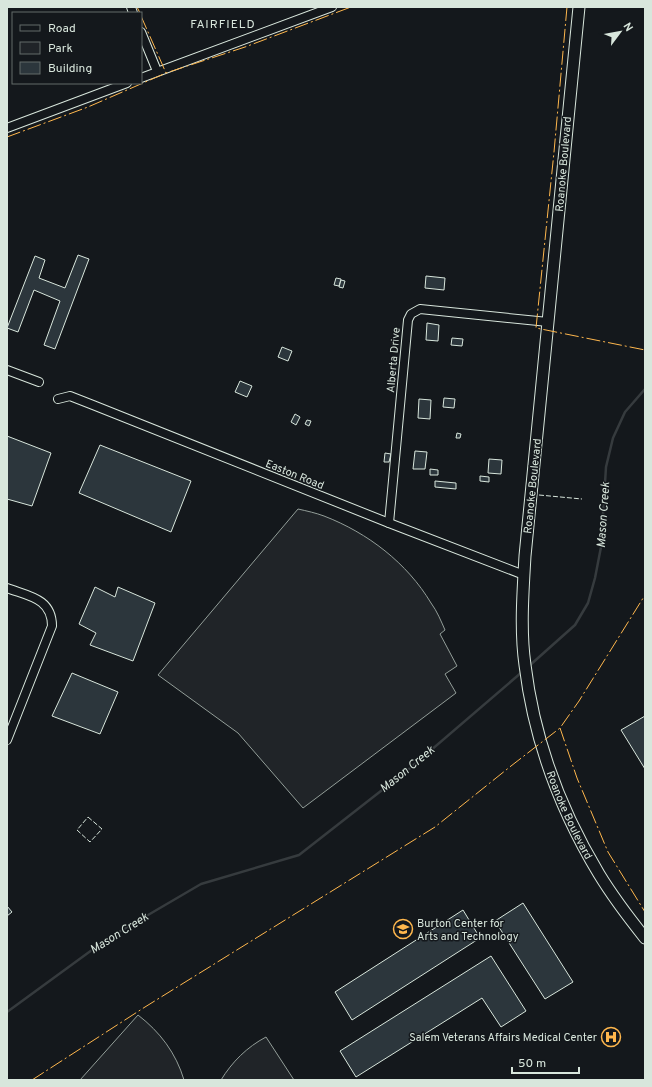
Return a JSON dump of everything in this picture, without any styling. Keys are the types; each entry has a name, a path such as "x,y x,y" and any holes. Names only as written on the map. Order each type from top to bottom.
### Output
{"main road":[{"name":"Roanoke Boulevard","path":"579,7 524,575 522,610 524,664 529,696 537,729 546,759 562,802 576,832 600,875 645,938"}],"street":[{"path":"142,78 332,7"},
{"path":"142,34 157,71"},
{"path":"7,128 124,84"},
{"name":"Alberta Drive","path":"389,523 408,320 411,314 420,309 548,322"},
{"path":"7,370 39,382"},
{"name":"Easton Road","path":"58,399 70,396 81,400 389,523 524,575"},
{"path":"7,588 40,600 45,604 50,612 52,626 7,740"}],"green space":[{"path":"298,509 324,516 356,531 371,540 398,562 421,588 439,616 445,630 440,634 457,666 445,674 456,693 303,808 238,733 158,675"},
{"path":"138,1015 160,1036 172,1052 184,1080 80,1080"},
{"path":"266,1037 294,1080 221,1080 240,1056 252,1045"}],"building":[{"path":"78,255 89,259 55,349 44,345 60,301 34,290 18,332 7,328 35,256 45,260 39,278 65,288"},
{"path":"426,276 445,278 444,290 425,288"},
{"path":"336,278 341,279 339,286 334,285"},
{"path":"341,280 345,281 343,288 339,287"},
{"path":"427,323 439,325 438,341 426,340"},
{"path":"452,338 463,339 462,346 451,345"},
{"path":"282,347 292,351 288,361 278,357"},
{"path":"240,381 252,386 247,397 235,392"},
{"path":"444,398 455,399 454,408 443,407"},
{"path":"419,399 431,400 430,419 418,418"},
{"path":"295,414 300,417 296,425 291,422"},
{"path":"307,420 311,421 309,426 305,424"},
{"path":"457,433 461,434 460,438 456,438"},
{"path":"7,436 51,453 32,506 7,499"},
{"path":"100,445 191,481 171,532 79,493"},
{"path":"415,451 427,452 425,469 413,469"},
{"path":"385,453 391,454 389,462 384,462"},
{"path":"489,459 502,460 501,474 488,473"},
{"path":"430,469 438,470 438,475 430,475"},
{"path":"480,476 489,477 489,482 480,481"},
{"path":"435,481 456,483 456,489 435,487"},
{"path":"95,587 115,597 118,587 155,603 133,661 90,645 96,633 79,624"},
{"path":"72,673 118,692 100,734 52,716"},
{"path":"645,716 645,769 621,730"},
{"path":"523,903 573,982 545,999 495,921"},
{"path":"7,906 12,912 7,916"},
{"path":"463,910 480,938 352,1020 335,992"},
{"path":"491,956 526,1011 501,1027 482,998 356,1077 340,1051"}],"waterway":[{"name":"Mason Creek","path":"529,666 575,625 588,603 601,547 606,467 613,438 625,412 645,389"},
{"name":"Mason Creek","path":"7,1012 107,939 201,884 299,855 409,769 522,672"}],"fence":[{"path":"539,495 582,499"},
{"path":"88,817 102,829 90,842 77,830 88,817"}],"power":[{"path":"137,7 140,12"},
{"path":"142,83 166,73 245,47 351,7"},
{"path":"567,7 536,328 645,350"},
{"path":"142,18 166,73"},
{"path":"7,137 88,107 141,84"},
{"path":"32,1080 145,1007 435,827 560,728 579,701 645,595"},
{"path":"560,728 577,778 608,852 645,912"}],"place":[{"name":"Burton Center for Arts and Technology","path":"403,929"},
{"name":"Salem Veterans Affairs Medical Center","path":"611,1037"}],"district":[{"name":"FAIRFIELD","path":"223,24"}]}
